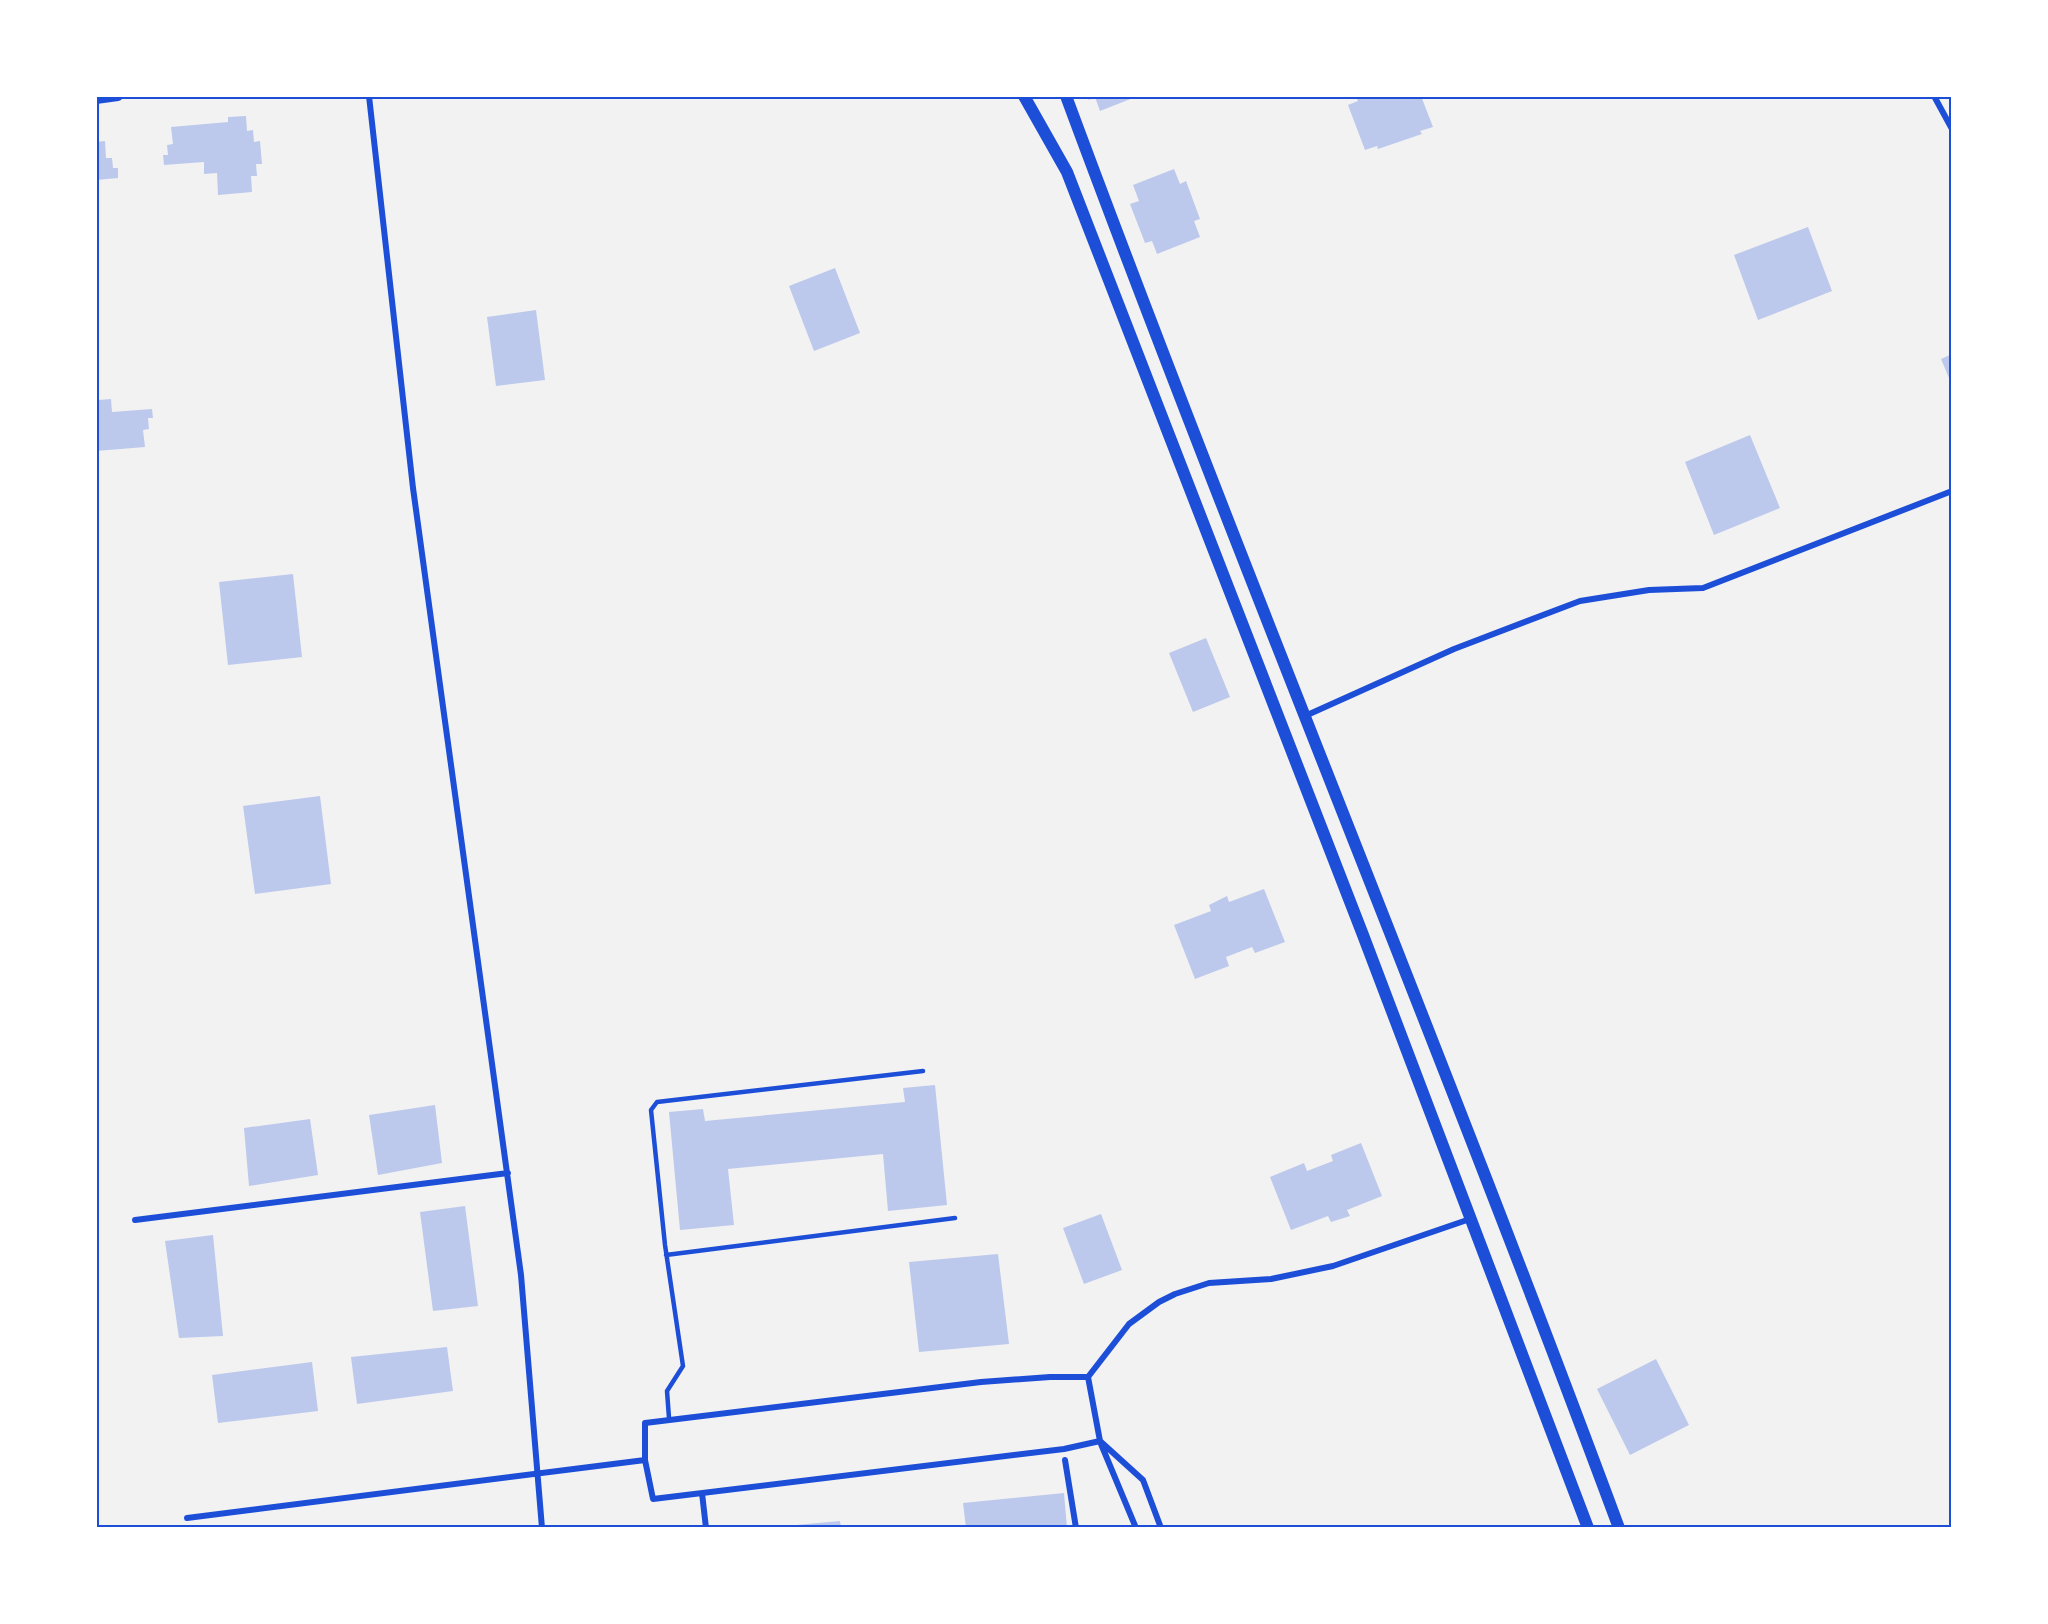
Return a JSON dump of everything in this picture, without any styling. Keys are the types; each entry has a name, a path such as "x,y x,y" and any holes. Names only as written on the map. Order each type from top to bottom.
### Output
{"main road":[{"path":"1024,96 1067,172 1588,1528"},
{"path":"1066,96 1168,369 1619,1528"}],"street":[{"path":"96,99 118,96"},
{"path":"369,96 413,488 521,1275 542,1528"},
{"path":"1934,96 1952,129"},
{"path":"1304,717 1454,649 1580,601 1649,590 1703,588 1952,491"},
{"path":"135,1220 508,1173"},
{"path":"1136,1528 1100,1441 1088,1377 1129,1324 1159,1302 1209,1283 1271,1279 1333,1266 1470,1219"},
{"path":"1088,1377 981,1382 669,1418 645,1423 645,1460 653,1499 1064,1449 1100,1441"},
{"path":"1100,1441 1143,1480 1161,1528"},
{"path":"187,1518 645,1460"},
{"path":"1065,1460 1076,1528"},
{"path":"702,1493 706,1528"}],"lane":[{"path":"669,1418 667,1391 683,1366 666,1256 651,1110 657,1102 923,1071"},
{"path":"666,1256 955,1218"}],"building":[{"path":"1087,96 1138,96 1100,111 1095,97 1089,100"},
{"path":"1421,96 1433,127 1420,131 1422,134 1378,149 1377,146 1365,150 1348,105 1358,101 1356,97"},
{"path":"246,116 247,131 253,130 254,142 260,141 262,164 256,164 257,176 251,176 252,192 218,195 217,173 204,174 204,162 164,165 163,155 168,155 167,145 173,144 171,127 228,122 228,117"},
{"path":"105,141 106,158 112,158 113,168 118,168 118,178 96,180 96,142"},
{"path":"1174,169 1180,184 1186,181 1200,219 1194,221 1200,237 1157,254 1152,241 1145,243 1130,204 1139,201 1133,185"},
{"path":"1808,227 1832,291 1758,320 1734,255"},
{"path":"835,268 860,333 814,351 789,286"},
{"path":"536,310 545,380 496,386 487,317"},
{"path":"1952,354 1952,385 1941,359"},
{"path":"96,380 99,400 111,399 112,412 152,409 153,418 148,418 149,429 143,430 145,447 96,451"},
{"path":"1750,435 1780,508 1714,535 1685,462"},
{"path":"293,574 302,657 228,665 219,582"},
{"path":"1206,638 1230,697 1193,712 1169,653"},
{"path":"320,796 331,884 255,894 243,806"},
{"path":"1264,889 1285,942 1255,953 1252,947 1226,957 1229,966 1195,979 1174,925 1211,911 1209,905 1227,896 1229,902"},
{"path":"935,1085 947,1205 888,1211 883,1154 728,1169 734,1225 680,1230 669,1112 703,1109 705,1121 905,1102 903,1088"},
{"path":"435,1105 442,1163 378,1175 369,1115"},
{"path":"310,1119 318,1175 249,1186 244,1128"},
{"path":"1361,1143 1382,1196 1347,1210 1350,1216 1331,1222 1328,1216 1291,1230 1270,1177 1304,1163 1307,1171 1333,1161 1331,1155"},
{"path":"465,1206 478,1306 433,1311 420,1212"},
{"path":"1101,1214 1122,1270 1084,1284 1063,1228"},
{"path":"213,1235 223,1336 179,1338 165,1241"},
{"path":"998,1254 1009,1344 919,1352 909,1262"},
{"path":"447,1347 453,1391 357,1404 351,1357"},
{"path":"1656,1359 1689,1425 1630,1455 1597,1389"},
{"path":"312,1362 318,1411 218,1423 212,1375"},
{"path":"1064,1493 1067,1528 966,1528 963,1503"},
{"path":"840,1521 841,1528 785,1528 785,1526"}]}
